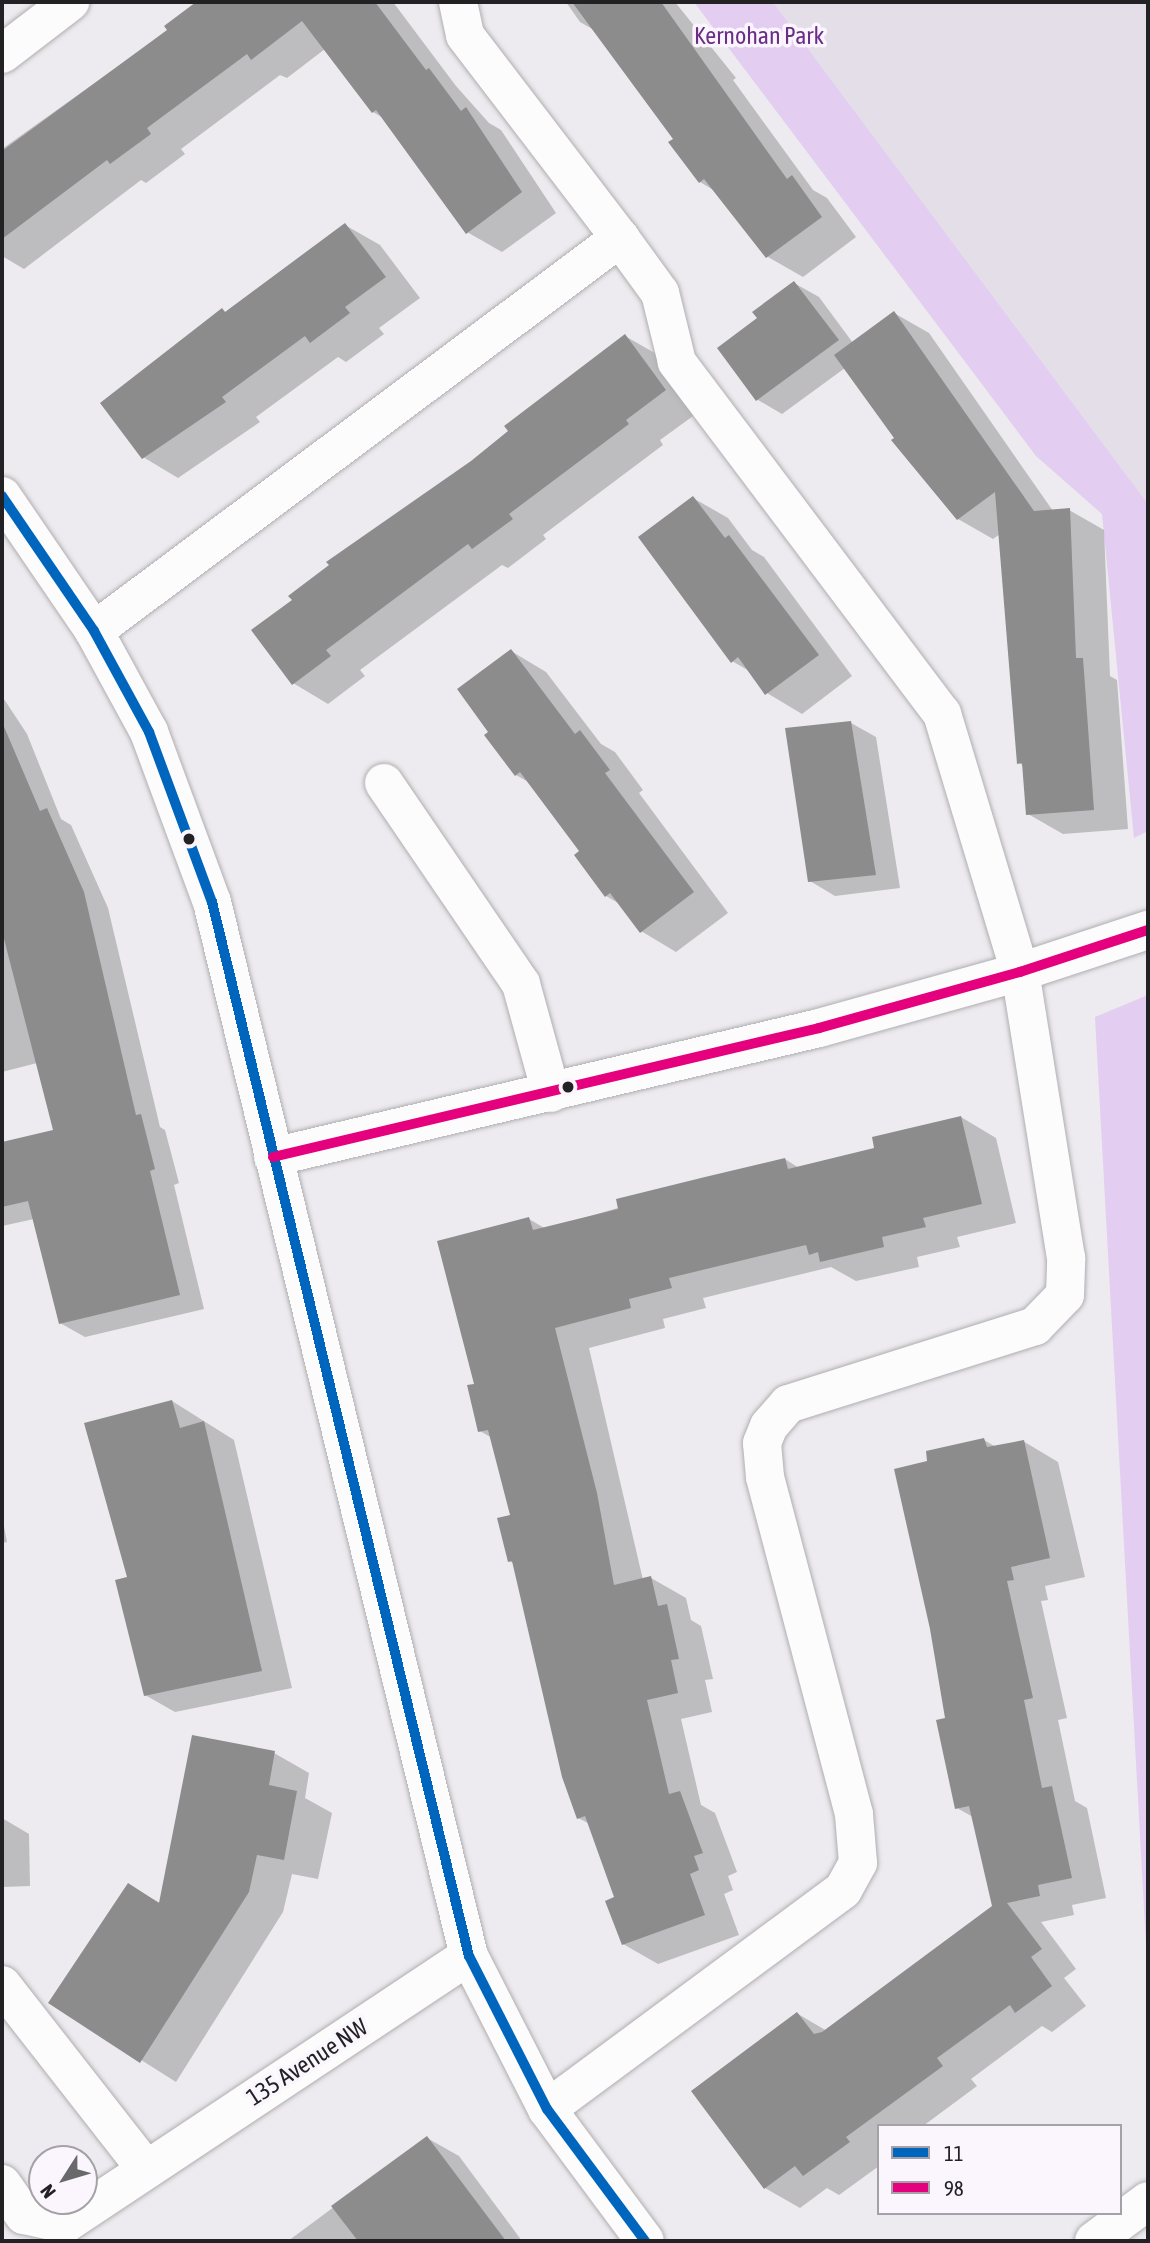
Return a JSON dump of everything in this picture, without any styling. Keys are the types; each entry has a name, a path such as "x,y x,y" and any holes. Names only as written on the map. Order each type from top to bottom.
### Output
{"street":[{"path":"2,54 70,2"},
{"path":"458,2 466,35 660,293 677,362 942,714 1020,972 1066,1258 1065,1295 1035,1326 788,1404 769,1426 762,1443 765,1477 854,1814 859,1863 843,1890 547,2109"},
{"path":"94,631 620,238"},
{"path":"2,496 94,631 149,732 181,812 212,902 469,1956 547,2109 645,2241"},
{"path":"384,783 521,984 551,1093"},
{"path":"273,1157 551,1093 1020,972 1148,930"},
{"name":"135 Avenue NW","path":"2,2184 24,2215 65,2224 145,2168 469,1956"},
{"path":"2,1985 145,2168"},
{"path":"1094,2241 1148,2201"}],"shaded area":[{"path":"773,2 1148,2 1148,504"}],"green space":[{"name":"Kernohan Park","path":"694,2 773,2 1148,504 1148,831 1134,838 1102,514 1036,456"},
{"path":"1148,995 1148,1981 1095,1017"}],"building":[{"path":"196,2 375,2 461,111 466,107 522,192 466,234 376,110 372,113 302,21 251,60 247,54 147,128 151,134 110,164 107,160 2,239 2,151 167,30 164,26"},
{"path":"572,2 661,2 787,179 792,175 822,217 766,258 704,179 699,183 668,142 673,139"},
{"path":"345,223 386,277 345,307 350,313 310,343 305,336 222,397 226,402 142,459 100,403 222,308 225,312"},
{"path":"794,281 839,340 756,401 717,348 757,318 752,312"},
{"path":"894,311 1034,511 1070,508 1076,658 1083,658 1094,810 1026,815 1022,763 1017,764 995,492 957,520 891,440 894,438 834,355"},
{"path":"625,334 666,390 626,420 629,424 509,514 513,519 472,549 468,544 326,650 331,656 292,685 251,630 292,600 288,596 329,565 326,562 471,461 508,431 504,426"},
{"path":"693,496 725,538 729,535 819,655 765,695 738,657 731,663 638,537"},
{"path":"511,649 575,734 580,730 610,770 605,773 694,892 640,933 610,893 605,897 574,855 579,851 520,772 515,776 484,735 488,732 457,689"},
{"path":"851,721 876,875 808,882 785,728"},
{"path":"2,722 40,811 47,808 84,892 136,1115 141,1114 155,1169 150,1171 180,1295 59,1324 28,1201 2,1207 2,1142 53,1130 2,931"},
{"path":"961,1116 982,1204 923,1218 926,1227 882,1237 884,1247 820,1262 818,1252 809,1255 806,1245 669,1278 672,1288 629,1299 631,1308 555,1328 597,1493 614,1585 651,1576 658,1606 667,1604 679,1659 671,1660 678,1693 647,1700 669,1794 680,1791 703,1853 694,1856 699,1870 690,1874 705,1915 622,1945 605,1901 614,1897 585,1816 577,1819 562,1777 512,1561 508,1562 497,1518 510,1515 488,1430 478,1432 467,1385 474,1384 437,1241 529,1217 533,1230 618,1209 616,1199 785,1158 788,1169 874,1148 872,1137"},
{"path":"172,1400 180,1428 204,1421 262,1671 144,1696 115,1580 127,1577 84,1423"},
{"path":"984,1438 987,1447 1024,1440 1050,1558 1011,1567 1014,1580 1007,1581 1033,1698 1024,1700 1042,1788 1052,1786 1072,1878 1038,1885 1040,1896 1007,1903 1042,1949 1031,1957 1052,1986 1015,2013 1010,2005 937,2058 943,2066 846,2137 850,2142 803,2176 795,2166 764,2189 691,2091 797,2012 814,2034 822,2032 992,1906 969,1806 955,1809 936,1720 945,1718 930,1629 894,1469 927,1461 926,1451"},
{"path":"192,1735 275,1751 269,1785 297,1791 284,1860 257,1855 249,1892 140,2063 48,2003 128,1883 159,1903"},
{"path":"427,2136 506,2241 358,2241 331,2206"}],"transit line":[{"name":"11","path":"2,496 94,631 149,732 212,902 469,1956 547,2109 645,2241"},
{"name":"98","path":"273,1157 819,1028 1020,972 1148,930"}]}
